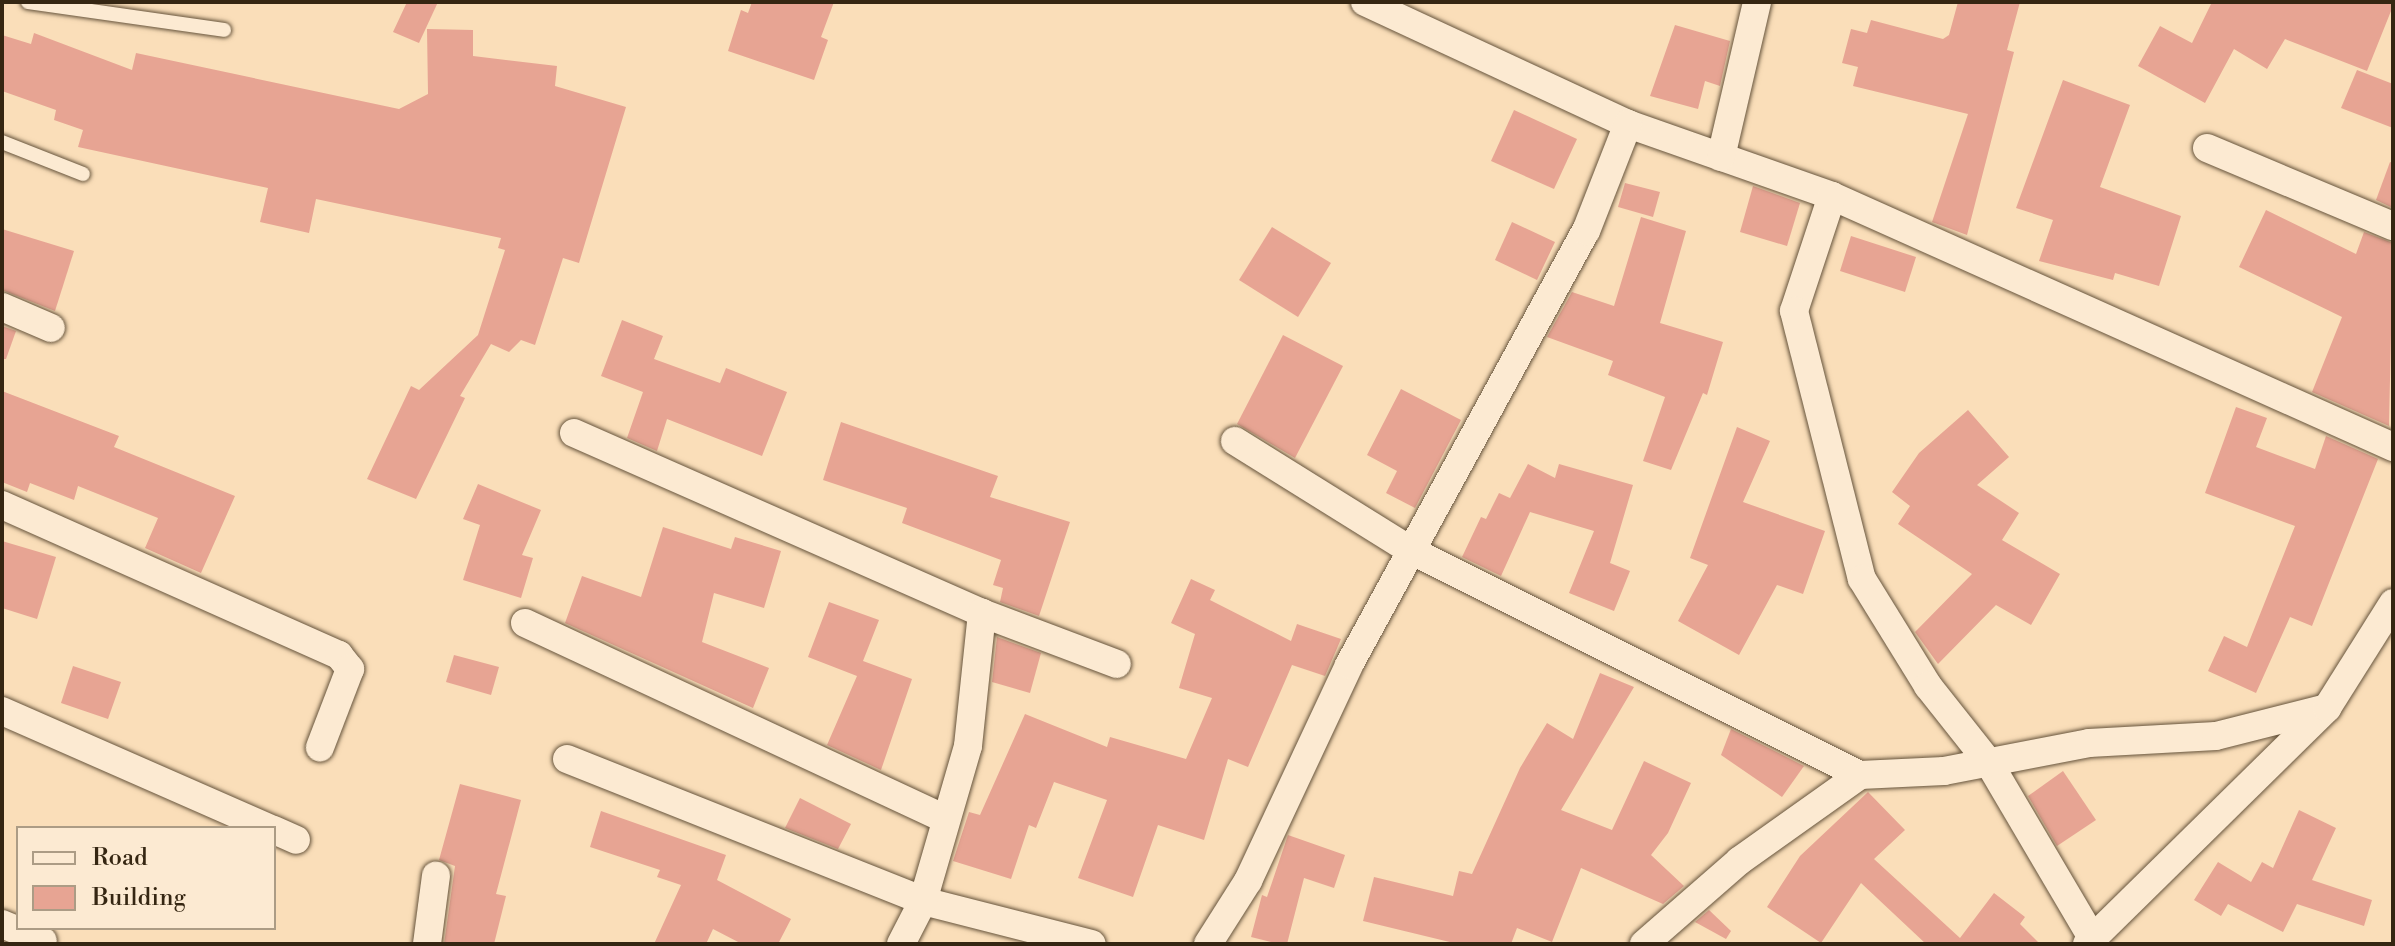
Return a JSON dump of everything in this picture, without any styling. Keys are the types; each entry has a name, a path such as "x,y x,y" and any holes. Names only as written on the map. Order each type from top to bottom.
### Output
{"street":[{"path":"1365,2 1628,124 1832,196 2393,447"},
{"path":"1721,157 1757,2"},
{"path":"1208,944 1248,881 1303,756 1586,231 1628,124"},
{"path":"2207,148 2393,226"},
{"path":"1832,196 1794,311 1862,579 1928,686 1989,763 2089,941 2327,708 2393,603"},
{"path":"2,307 51,328"},
{"path":"574,433 982,613 1117,664"},
{"path":"1235,441 1412,551 1860,775"},
{"path":"2,505 339,655 350,669 320,747"},
{"path":"901,944 923,901 944,818 968,746 982,613"},
{"path":"525,623 944,818"},
{"path":"1644,944 1739,861 1860,775 1989,763 2089,743 2216,736 2327,708"},
{"path":"2,711 264,826"},
{"path":"567,759 923,901 1092,944"},
{"path":"427,944 436,876"},
{"path":"16,930 43,941"}],"lane":[{"path":"28,2 224,30"},
{"path":"2,142 83,174"}],"building":[{"path":"407,2 438,2 419,43 393,32"},
{"path":"752,2 834,2 821,37 828,40 814,80 728,51 741,10 748,13"},
{"path":"1958,2 2020,2 2007,50 2014,52 1967,235 1932,222 1968,114 1853,86 1858,67 1842,63 1851,29 1867,33 1871,20 1943,39 1949,35"},
{"path":"2212,2 2393,2 2393,6 2367,71 2285,39 2267,69 2234,49 2205,103 2138,66 2160,26 2192,43"},
{"path":"1675,25 1730,41 1720,86 1705,81 1698,109 1650,96"},
{"path":"427,29 473,30 473,56 557,66 555,86 626,107 579,263 563,258 535,345 521,340 509,352 491,344 460,396 465,398 416,499 367,479 411,386 419,390 478,335 505,250 498,248 501,238 316,199 309,233 260,222 268,188 78,147 83,130 54,120 56,110 2,91 2,35 31,44 34,33 132,70 136,53 399,109 428,94"},
{"path":"2357,70 2393,84 2393,128 2341,108"},
{"path":"2063,80 2130,105 2100,187 2181,216 2159,286 2115,273 2113,280 2039,261 2053,220 2016,208"},
{"path":"1514,110 1577,139 1554,189 1491,161"},
{"path":"2390,162 2393,163 2393,208 2376,200"},
{"path":"1625,183 1660,192 1653,217 1618,207"},
{"path":"1753,186 1800,203 1787,246 1740,232"},
{"path":"2266,210 2356,254 2364,232 2393,243 2389,426 2312,392 2342,317 2239,267"},
{"path":"1641,217 1686,231 1660,323 1723,342 1707,395 1703,393 1671,470 1643,461 1665,397 1608,375 1613,361 1547,337 1572,292 1614,306"},
{"path":"1512,222 1555,242 1537,280 1495,260"},
{"path":"1272,227 1331,263 1298,317 1239,280"},
{"path":"2,229 74,251 55,311 2,290"},
{"path":"1851,236 1916,257 1905,292 1840,271"},
{"path":"622,320 663,336 654,359 720,383 726,368 787,392 762,456 667,419 657,451 627,438 643,392 601,376"},
{"path":"2,326 16,331 6,359 2,359"},
{"path":"1283,335 1343,366 1295,458 1237,424"},
{"path":"1401,389 1461,420 1415,508 1386,493 1397,471 1367,455"},
{"path":"2,391 119,436 114,447 235,496 201,573 145,548 158,518 78,486 74,500 30,483 27,492 2,482"},
{"path":"2236,407 2267,418 2256,447 2315,469 2326,436 2378,459 2312,626 2290,617 2256,693 2208,671 2224,636 2247,647 2295,526 2205,493"},
{"path":"1968,410 2009,457 1977,485 2019,513 2002,540 2060,574 2031,625 1996,605 1938,664 1915,632 1972,574 1898,524 1910,506 1892,492 1919,453"},
{"path":"841,422 998,476 990,497 1070,522 1039,616 1000,602 1003,588 993,585 1001,560 902,523 907,508 823,480"},
{"path":"1737,427 1770,441 1743,502 1825,531 1803,594 1777,585 1739,655 1678,621 1708,565 1690,558"},
{"path":"1528,464 1555,478 1559,464 1633,485 1610,563 1630,571 1614,611 1569,593 1594,531 1530,512 1501,576 1462,557 1481,517 1486,519 1499,493 1510,498"},
{"path":"478,484 541,510 522,555 533,558 521,598 463,580 480,525 463,519"},
{"path":"663,527 731,549 735,537 781,551 764,608 714,593 702,642 769,668 753,708 565,623 582,576 641,597"},
{"path":"2,541 56,557 37,619 2,608"},
{"path":"1191,579 1215,590 1210,600 1291,641 1297,624 1341,639 1325,676 1292,665 1248,767 1228,759 1204,840 1158,825 1133,897 1078,878 1107,800 1054,782 1036,828 1029,825 1011,879 953,861 969,812 980,815 1025,714 1107,747 1110,737 1186,759 1212,698 1179,688 1195,634 1171,623"},
{"path":"829,602 879,620 863,661 912,679 881,770 827,745 857,676 808,657"},
{"path":"997,637 1041,653 1030,693 992,682"},
{"path":"454,655 499,667 491,695 446,682"},
{"path":"73,666 121,682 108,719 61,703"},
{"path":"1600,673 1634,687 1561,810 1612,830 1644,761 1691,783 1668,833 1651,855 1684,886 1663,904 1581,868 1552,942 1517,928 1511,944 1458,944 1363,921 1374,877 1453,896 1459,871 1472,874 1520,768 1547,723 1573,739"},
{"path":"1731,729 1804,766 1782,797 1721,755"},
{"path":"2063,771 2096,820 2057,846 2028,796"},
{"path":"460,784 521,800 496,894 506,896 494,944 444,944 455,866 439,860"},
{"path":"1868,792 1905,830 1874,859 1960,938 1994,893 2025,917 2020,924 2040,944 1926,944 1861,883 1821,943 1767,907 1800,856"},
{"path":"800,798 851,824 838,849 785,828"},
{"path":"2299,810 2336,828 2312,880 2372,900 2364,926 2297,904 2283,932 2228,904 2221,916 2194,900 2218,862 2251,882 2262,862 2273,868"},
{"path":"601,811 726,855 717,880 791,919 778,944 742,944 713,929 706,944 654,944 681,885 657,877 660,870 590,847"},
{"path":"1288,835 1345,855 1334,888 1304,878 1287,944 1279,944 1251,937 1262,895 1267,897"},
{"path":"1709,910 1731,931 1726,939 1695,922"}]}
